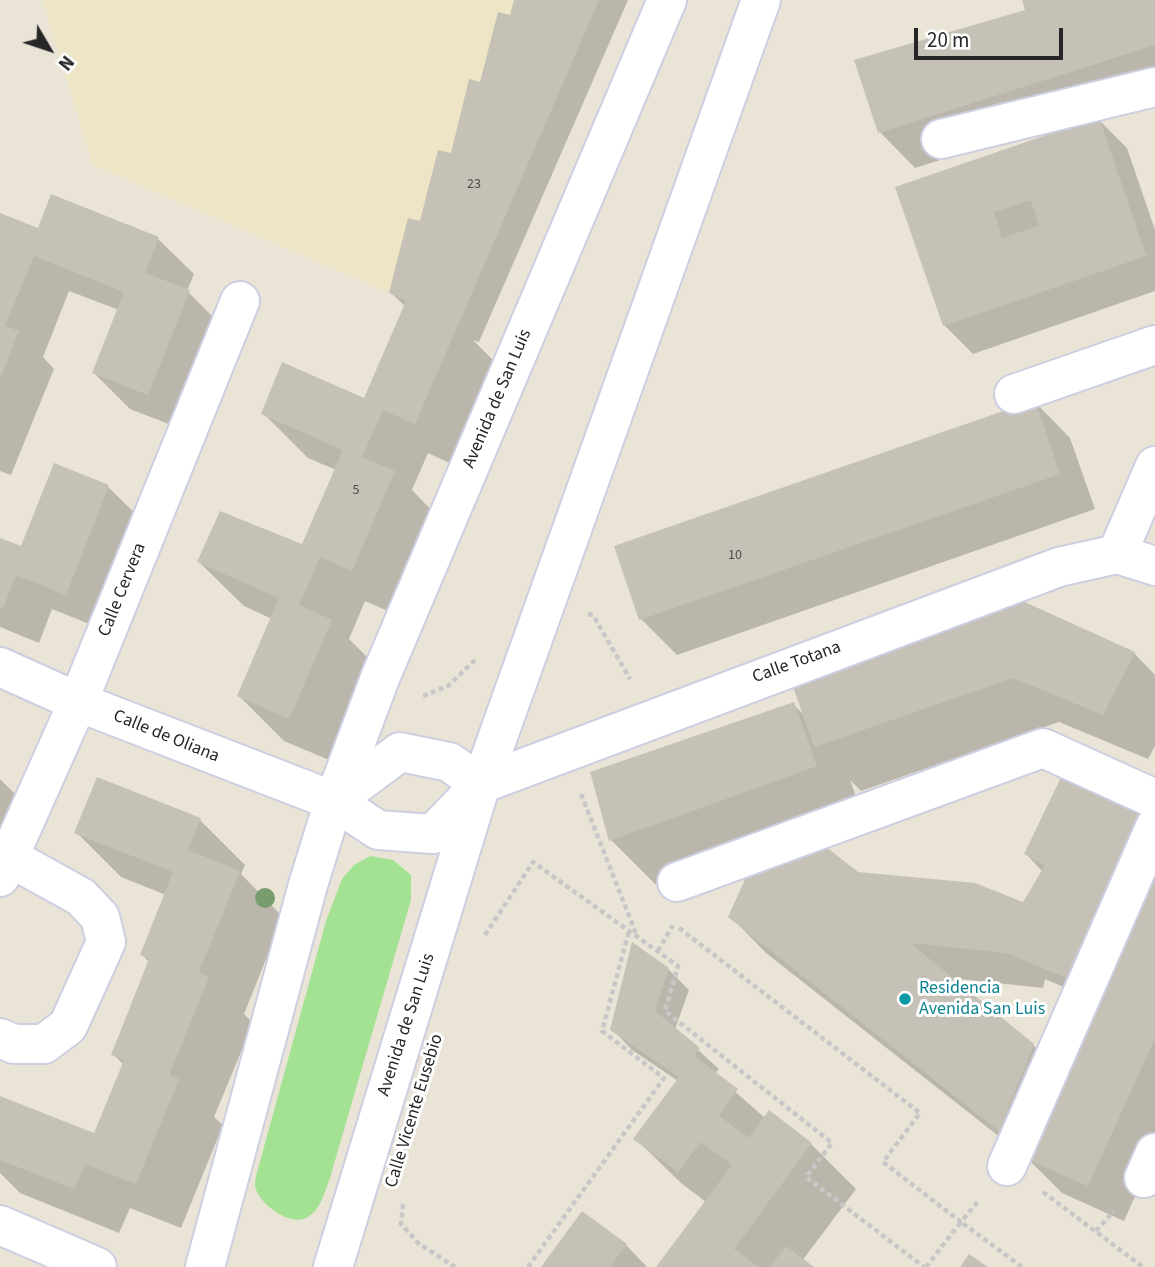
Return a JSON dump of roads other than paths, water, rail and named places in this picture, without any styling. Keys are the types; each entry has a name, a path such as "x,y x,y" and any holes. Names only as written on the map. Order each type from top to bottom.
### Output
{"street":[{"name":"Avenida de San Luis","path":"205,1267 308,885 334,801 380,678 667,0"},
{"name":"Avenida de San Luis","path":"333,1267 481,784 761,0"},
{"path":"941,139 1155,87"},
{"name":"Calle Cervera","path":"4,867 78,702 240,301"},
{"path":"1014,394 1155,345"},
{"path":"1155,466 1117,554 1155,566"},
{"name":"Calle Totana","path":"481,784 1059,566 1117,554"},
{"name":"Calle de Oliana","path":"0,667 78,702 334,801"},
{"path":"677,882 1043,748 1155,799"},
{"path":"334,801 400,752 449,762 481,784"},
{"name":"Avenida de San Luis","path":"334,801 379,830 433,834 481,784"},
{"path":"1007,1166 1155,827"},
{"path":"0,1038 15,1044 44,1044 68,1026 106,942 100,917 81,897 4,867"},
{"path":"0,1225 97,1267"}],"place":[{"name":"Residencia Avenida San Luis","path":"905,999"}]}
